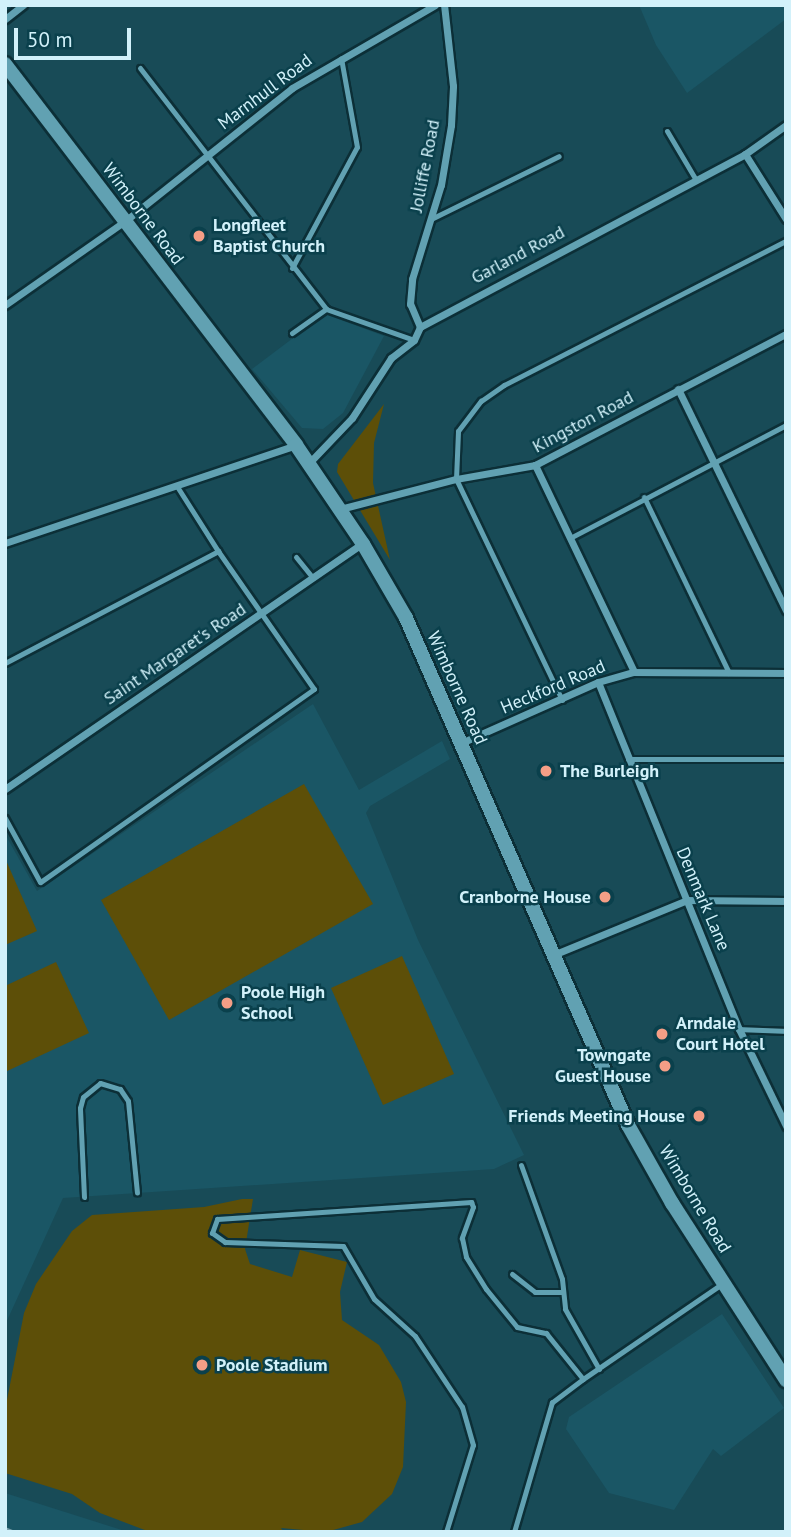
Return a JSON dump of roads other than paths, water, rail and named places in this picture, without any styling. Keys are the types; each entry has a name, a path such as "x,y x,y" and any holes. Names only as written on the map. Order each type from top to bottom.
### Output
{"main road":[{"name":"Wimborne Road","path":"5,64 296,445 363,544 406,618 628,1125 786,1380"}],"street":[{"path":"5,19 23,5"},
{"name":"Marnhull Road","path":"5,305 125,221 292,88 340,57 435,5"},
{"name":"Jolliffe Road","path":"420,327 410,304 412,279 433,218 453,86 444,5"},
{"name":"Garland Road","path":"420,327 745,154 786,125"},
{"path":"745,154 786,219"},
{"path":"309,463 352,418 391,358 414,340 420,327"},
{"name":"Kingston Road","path":"340,509 456,479 536,465 786,334"},
{"path":"678,389 786,610"},
{"path":"5,543 178,488 296,445"},
{"path":"536,465 634,672"},
{"name":"Saint Margaret's Road","path":"5,789 363,544"},
{"name":"Heckford Road","path":"461,743 598,682 634,672 786,673"},
{"name":"Denmark Lane","path":"598,682 627,759 739,1029 786,1126"},
{"path":"553,954 687,900 786,901"}],"lane":[{"path":"292,268 358,147 340,57"},
{"path":"140,68 326,309 414,340"},
{"path":"667,131 696,180"},
{"path":"433,218 559,156"},
{"path":"562,700 456,479 458,431 492,393 786,241"},
{"path":"292,333 326,309"},
{"path":"570,538 786,425"},
{"path":"5,818 40,882 314,689 218,551 178,488"},
{"path":"644,497 729,673"},
{"path":"5,663 218,551"},
{"path":"296,557 313,578"},
{"path":"627,759 786,759"},
{"path":"739,1029 786,1031"},
{"path":"84,1197 80,1108 83,1097 100,1083 120,1089 128,1101 137,1193"},
{"path":"521,1165 563,1292 565,1309 598,1369"},
{"path":"446,1532 473,1445 462,1407 415,1336 374,1298 343,1246 225,1242 216,1240 213,1225 225,1215 465,1200 473,1207 462,1238 466,1257 517,1328 546,1333 583,1379"},
{"path":"513,1274 535,1292 563,1292"},
{"path":"514,1532 552,1402 724,1282"}],"railway":[{"path":"5,1529 12,1532"}],"place":[{"name":"Longfleet Baptist Church","path":"199,236"},
{"name":"The Burleigh","path":"546,771"},
{"name":"Cranborne House","path":"605,897"},
{"name":"Poole High School","path":"227,1003"},
{"name":"Arndale Court Hotel","path":"662,1034"},
{"name":"Towngate Guest House","path":"665,1066"},
{"name":"Friends Meeting House","path":"699,1116"},
{"name":"Poole Stadium","path":"202,1365"}]}
